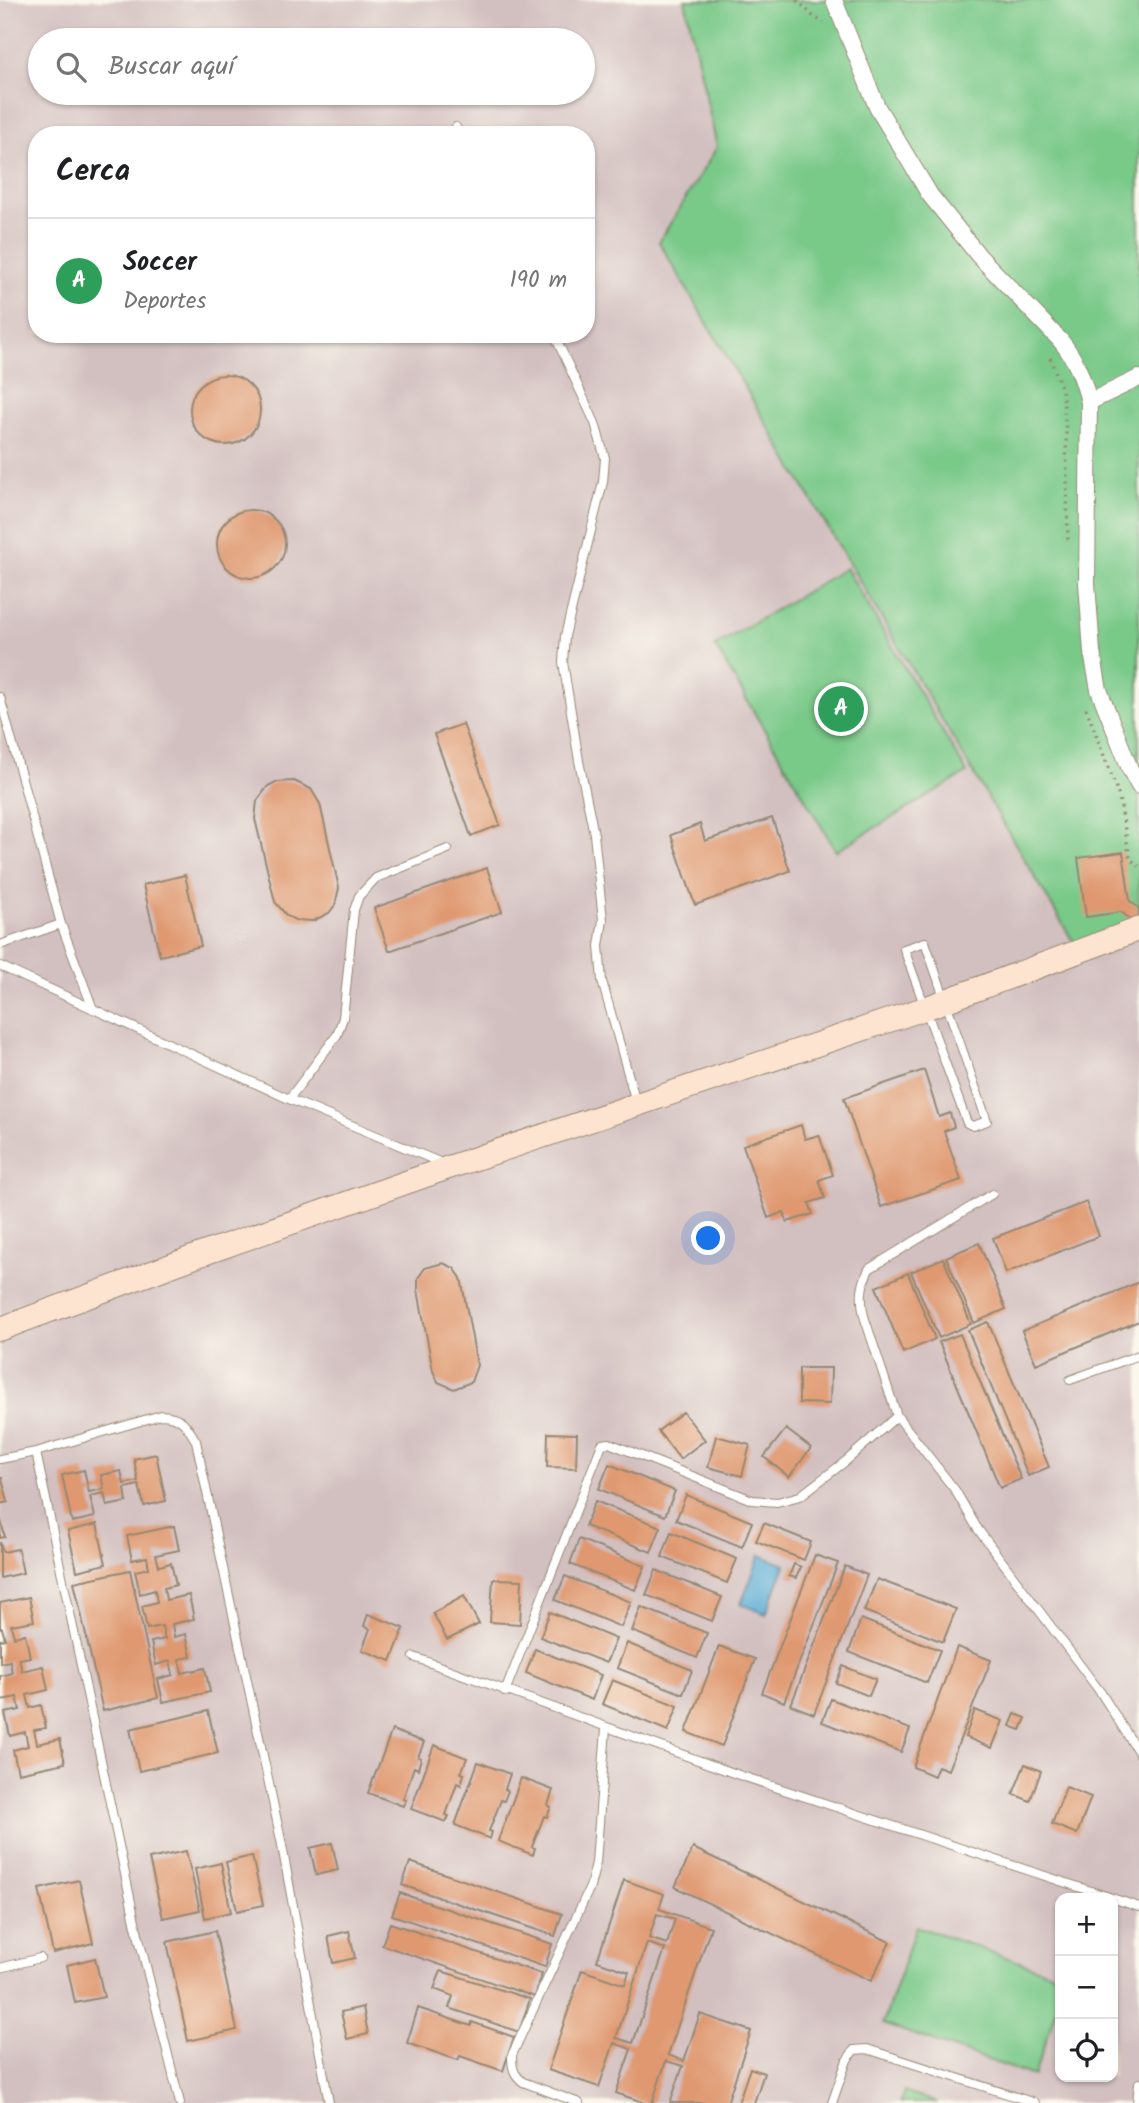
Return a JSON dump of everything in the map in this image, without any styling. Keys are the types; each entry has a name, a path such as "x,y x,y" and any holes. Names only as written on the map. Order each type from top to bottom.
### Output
{"street":[{"path":"834,0 877,107 923,185 979,256 1071,353 1084,380 1089,402 1087,583 1092,652 1099,690 1126,761 1139,786"},
{"path":"1089,402 1139,378"},
{"path":"0,1329 202,1254 450,1167 936,1004 1139,929"}],"lane":[{"path":"558,343 595,423 605,458 603,482 565,636 562,662 594,834 603,920 599,946 602,981 636,1105"},
{"path":"0,697 61,924 93,1009"},
{"path":"289,1099 337,1035 343,1018 354,910 359,896 376,878 448,849"},
{"path":"0,945 61,924"},
{"path":"936,1004 904,949 925,942 936,1004 951,1078 967,1123 973,1126 987,1121 969,1072 936,1004"},
{"path":"0,967 289,1099 450,1167"},
{"path":"951,1078 969,1072"},
{"path":"992,1194 869,1269 862,1283 860,1301 897,1416 955,1490 977,1528 1101,1693 1139,1753"},
{"path":"1070,1380 1139,1356"},
{"path":"0,1459 36,1452 161,1415 176,1416 196,1441 281,1840 329,2103"},
{"path":"505,1692 602,1444 609,1443 752,1500 777,1502 800,1496 846,1461 897,1416"},
{"path":"36,1452 136,1926 180,2103"},
{"path":"414,1657 752,1779 1139,1907"},
{"path":"579,2103 523,2082 515,2076 512,2055 590,1887 596,1863 606,1728"},
{"path":"0,1968 40,1958"},
{"path":"832,2103 847,2060 854,2050 867,2049 1035,2103"},
{"path":"1138,2103 1139,2083"}],"path":[{"path":"797,0 813,16 829,25"},
{"path":"1049,355 1062,389 1066,430 1069,544"},
{"path":"1082,696 1119,796 1130,859 1139,866"}],"shaded area":[{"path":"0,0 685,0 717,147 659,242 1080,955 1139,935 1139,2103 0,2103"}],"green space":[{"path":"685,0 1139,0 1139,921 1074,943 659,242 717,147"},
{"path":"846,568 967,773 836,851 715,646"},
{"path":"916,1926 1055,1974 1055,2015 1034,2076 883,2024"},
{"path":"904,2091 938,2103 900,2103"}],"water":[{"path":"760,1555 785,1565 766,1614 741,1604"}],"building":[{"path":"225,375 250,385 260,410 250,435 225,445 200,435 190,410 200,385"},
{"path":"251,510 264,513 275,520 282,531 285,544 282,557 275,568 264,575 251,578 238,575 227,568 220,557 217,544 220,531 227,520 238,513"},
{"path":"463,724 500,825 471,836 434,734"},
{"path":"294,781 311,789 320,804 339,888 335,905 329,913 313,921 295,920 287,916 275,902 255,819 257,801 268,786 276,782"},
{"path":"772,818 790,871 695,905 671,835 700,824 705,841"},
{"path":"1123,852 1130,901 1139,908 1139,921 1137,924 1121,912 1086,917 1078,858"},
{"path":"487,868 502,912 389,951 374,908"},
{"path":"185,875 201,946 160,956 143,885"},
{"path":"924,1070 939,1117 950,1113 954,1127 944,1131 961,1180 881,1207 844,1098"},
{"path":"801,1125 805,1139 819,1135 833,1175 819,1180 825,1198 809,1203 813,1214 787,1222 784,1212 768,1218 743,1145"},
{"path":"1086,1202 1099,1236 1006,1273 993,1238"},
{"path":"979,1243 1006,1309 974,1323 946,1257"},
{"path":"943,1258 971,1324 939,1338 911,1272"},
{"path":"443,1263 454,1268 461,1278 477,1365 471,1382 454,1389 438,1382 433,1371 418,1290 418,1278 425,1268"},
{"path":"908,1273 935,1339 903,1353 876,1287"},
{"path":"1139,1282 1139,1321 1036,1364 1022,1331"},
{"path":"988,1322 1049,1467 1028,1476 968,1330"},
{"path":"960,1334 1021,1479 1000,1488 939,1342"},
{"path":"799,1368 831,1368 830,1404 799,1403"},
{"path":"683,1412 705,1440 680,1459 658,1431"},
{"path":"786,1429 811,1448 789,1477 764,1457"},
{"path":"548,1433 577,1434 576,1468 547,1467"},
{"path":"716,1436 750,1445 742,1476 708,1467"},
{"path":"156,1454 166,1501 144,1506 139,1485 125,1488 127,1502 107,1506 104,1493 90,1496 95,1517 72,1522 62,1475 84,1470 89,1492 104,1489 101,1475 121,1471 124,1484 138,1481 134,1459"},
{"path":"609,1464 675,1491 665,1516 599,1489"},
{"path":"0,1478 8,1502 0,1504"},
{"path":"686,1495 752,1522 742,1547 676,1520"},
{"path":"595,1501 661,1527 651,1552 585,1526"},
{"path":"0,1522 5,1537 0,1538"},
{"path":"764,1523 811,1542 804,1560 756,1541"},
{"path":"97,1524 106,1564 77,1571 68,1531"},
{"path":"174,1526 179,1550 156,1555 159,1566 171,1563 176,1585 164,1588 166,1600 189,1595 194,1619 172,1624 174,1637 186,1634 191,1657 179,1659 182,1673 205,1668 210,1692 163,1702 158,1679 173,1675 170,1661 156,1665 151,1642 165,1639 162,1626 147,1629 142,1606 157,1602 155,1590 140,1594 135,1571 149,1568 147,1557 132,1560 127,1536"},
{"path":"671,1532 737,1559 727,1583 662,1557"},
{"path":"579,1539 645,1566 635,1590 570,1564"},
{"path":"0,1542 3,1552 18,1549 23,1573 0,1578"},
{"path":"815,1555 838,1563 784,1702 762,1693"},
{"path":"794,1564 801,1567 796,1578 789,1576"},
{"path":"845,1566 867,1575 814,1714 791,1705"},
{"path":"130,1570 158,1698 103,1711 74,1582"},
{"path":"656,1570 722,1597 712,1621 646,1595"},
{"path":"565,1576 631,1602 621,1627 555,1600"},
{"path":"493,1579 522,1580 520,1624 490,1622"},
{"path":"877,1579 956,1609 943,1642 864,1611"},
{"path":"464,1596 479,1624 447,1640 433,1613"},
{"path":"29,1597 34,1621 11,1625 14,1637 25,1634 30,1657 19,1659 22,1671 43,1666 48,1690 27,1695 30,1708 41,1705 46,1728 34,1730 37,1744 60,1739 65,1763 18,1773 13,1750 28,1746 25,1732 10,1736 5,1713 20,1710 17,1697 2,1700 0,1693 0,1676 12,1673 10,1661 0,1663 0,1640 5,1639 0,1628 0,1603"},
{"path":"641,1607 707,1633 697,1658 632,1631"},
{"path":"550,1612 616,1639 606,1663 540,1637"},
{"path":"368,1614 404,1628 391,1661 362,1650 370,1629 364,1626"},
{"path":"861,1619 940,1650 927,1683 849,1652"},
{"path":"627,1643 692,1670 683,1694 617,1668"},
{"path":"719,1646 755,1659 722,1746 686,1732"},
{"path":"957,1647 991,1660 948,1770 938,1766 934,1776 913,1767"},
{"path":"535,1649 601,1675 592,1700 526,1673"},
{"path":"843,1666 876,1679 869,1696 836,1683"},
{"path":"612,1680 678,1706 668,1731 602,1704"},
{"path":"831,1699 910,1729 901,1752 822,1722"},
{"path":"975,1710 1003,1721 992,1748 965,1737"},
{"path":"208,1711 218,1753 139,1771 130,1729"},
{"path":"1015,1714 1026,1718 1021,1730 1010,1726"},
{"path":"392,1730 424,1742 418,1757 421,1758 418,1769 414,1767 403,1806 368,1793"},
{"path":"434,1745 467,1758 461,1773 464,1774 461,1785 457,1783 446,1822 411,1809"},
{"path":"478,1762 510,1774 505,1789 508,1791 504,1801 501,1800 489,1831 492,1832 490,1839 455,1825"},
{"path":"1025,1764 1041,1771 1030,1801 1013,1794"},
{"path":"521,1778 553,1790 548,1805 551,1807 547,1817 544,1816 532,1847 535,1848 533,1855 498,1841"},
{"path":"1066,1787 1091,1797 1077,1834 1052,1824"},
{"path":"332,1843 338,1870 316,1875 310,1848"},
{"path":"693,1848 890,1942 871,1981 675,1887"},
{"path":"186,1851 200,1910 163,1918 149,1859"},
{"path":"252,1856 263,1905 237,1911 226,1862"},
{"path":"410,1862 562,1914 555,1936 402,1885"},
{"path":"221,1863 231,1912 205,1918 195,1869"},
{"path":"79,1880 93,1943 53,1953 39,1889"},
{"path":"624,1880 664,1894 659,1909 711,1927 668,2055 684,2061 700,2014 751,2031 727,2103 670,2103 683,2066 666,2061 652,2103 616,2093 631,2049 614,2043 599,2087 548,2070 582,1970 625,1985 629,1972 597,1961","holes":["657,1914 675,1919 667,1944 649,1938","647,1943 665,1949 633,2043 616,2038"]},
{"path":"400,1893 552,1944 545,1967 392,1915"},
{"path":"390,1923 542,1974 535,1997 382,1945"},
{"path":"215,1931 237,2030 188,2041 167,1942"},
{"path":"349,1931 355,1958 333,1963 328,1936"},
{"path":"95,1958 104,1997 75,2003 67,1965"},
{"path":"441,1971 530,1999 519,2032 449,2008 453,1996 434,1989"},
{"path":"363,2007 368,2034 347,2039 341,2012"},
{"path":"418,2008 471,2026 472,2022 514,2037 503,2071 460,2056 458,2060 407,2043"},
{"path":"750,2068 764,2073 754,2103 738,2103"}],"place":[{"name":"Soccer","path":"841,709"}]}
